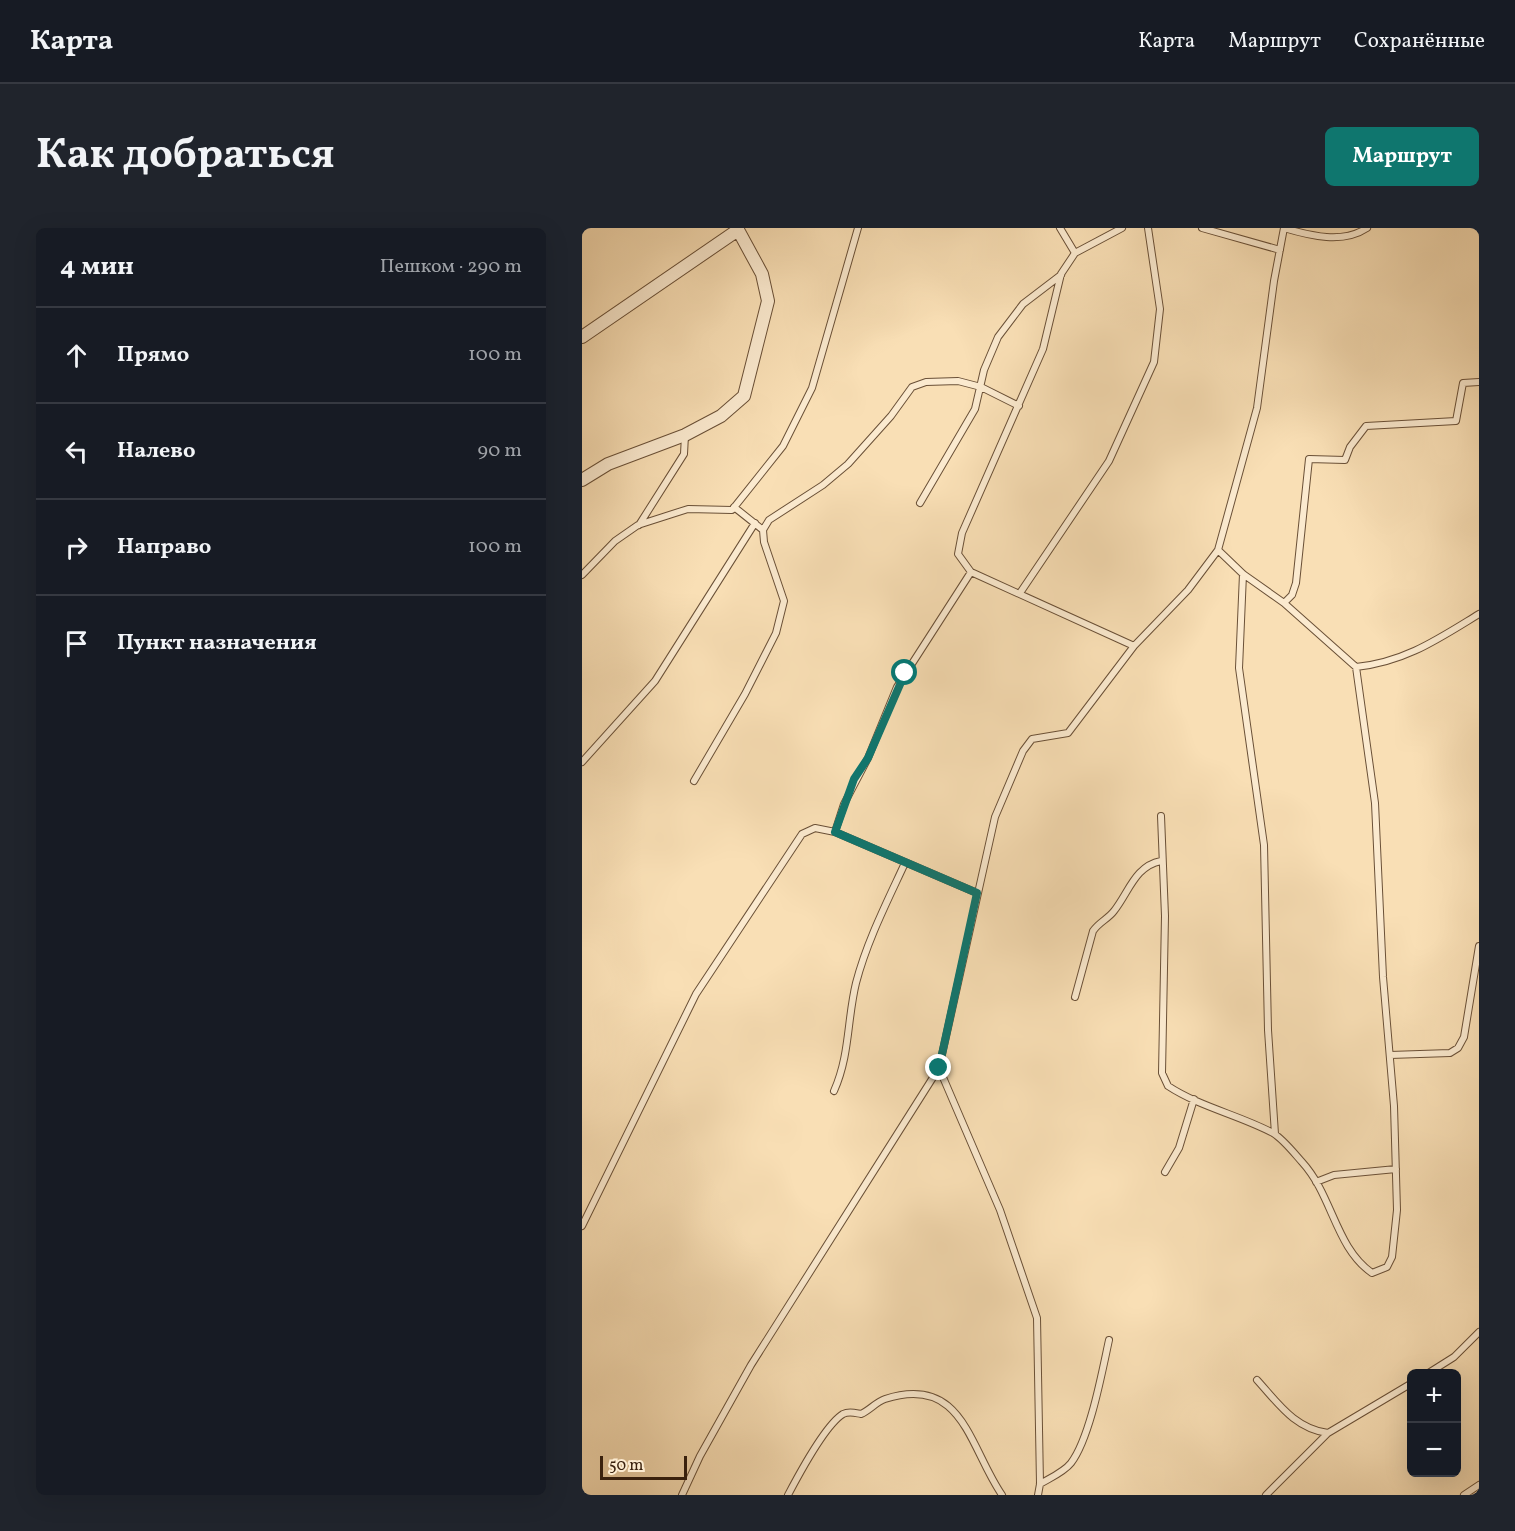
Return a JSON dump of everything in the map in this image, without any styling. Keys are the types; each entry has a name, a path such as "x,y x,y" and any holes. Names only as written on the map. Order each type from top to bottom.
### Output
{"street":[{"path":"582,337 737,229 762,274 768,301 744,396 721,416 685,435 608,464 582,480"}],"lane":[{"path":"582,575 615,541 638,525 688,509 732,510 783,446 812,388 858,228"},
{"path":"1060,228 1076,253"},
{"path":"920,503 975,409 989,356 998,337 1023,304 1061,274 1076,253 1122,228"},
{"path":"1020,593 1109,460 1154,362 1160,309 1148,228"},
{"path":"1202,228 1280,250"},
{"path":"682,1495 700,1456 751,1365 939,1068 995,818 1023,751 1032,739 1037,737 1068,733 1134,646 1188,590 1218,550 1257,408 1284,228 1324,237 1356,235 1367,228"},
{"path":"1061,274 1042,349 960,539 958,554 971,572 1134,646"},
{"path":"694,782 745,694 776,633 784,601 764,542 763,530 770,520 823,485 848,464 891,416 912,387 926,382 958,381 981,387 1019,406"},
{"path":"1284,603 1292,595 1296,583 1303,495 1309,459 1345,460 1350,447 1366,426 1456,421 1463,383 1479,382"},
{"path":"638,525 684,454 685,435"},
{"path":"734,507 763,530"},
{"path":"582,762 655,681 755,523"},
{"path":"1161,816 1165,916 1162,1073 1167,1086 1275,1134 1304,1164 1329,1202 1350,1253 1358,1263 1372,1273 1387,1267 1392,1257 1397,1234 1396,1169 1383,977 1375,803 1356,667 1284,603 1244,574 1218,550"},
{"path":"835,832 847,795 868,758 897,687 971,572"},
{"path":"1244,574 1239,668 1264,845 1268,1030 1275,1134"},
{"path":"1356,667 1399,657 1453,632 1479,614"},
{"path":"582,1226 696,994 802,834 815,828 835,832 977,893"},
{"path":"1076,997 1093,931 1098,924 1112,914 1139,872 1150,864 1161,861"},
{"path":"834,1092 849,1044 857,982 879,917 905,863"},
{"path":"1390,1055 1450,1053 1458,1048 1464,1037 1479,946"},
{"path":"939,1068 1000,1210 1037,1318 1040,1484 1038,1495"},
{"path":"1165,1172 1179,1148 1194,1099"},
{"path":"1316,1182 1334,1175 1396,1169"},
{"path":"1435,1369 1454,1357 1479,1332"},
{"path":"1040,1484 1070,1465 1077,1452 1089,1419 1109,1340"},
{"path":"1257,1380 1302,1426 1328,1433"},
{"path":"1266,1495 1328,1433 1407,1386"},
{"path":"788,1495 809,1457 840,1416 849,1412 861,1413 882,1400 906,1394 939,1397 956,1412 969,1430 1002,1495"},
{"path":"1464,1495 1479,1485"}],"route":[{"path":"905,673 868,758 854,779 835,832 977,893 939,1068"}]}
